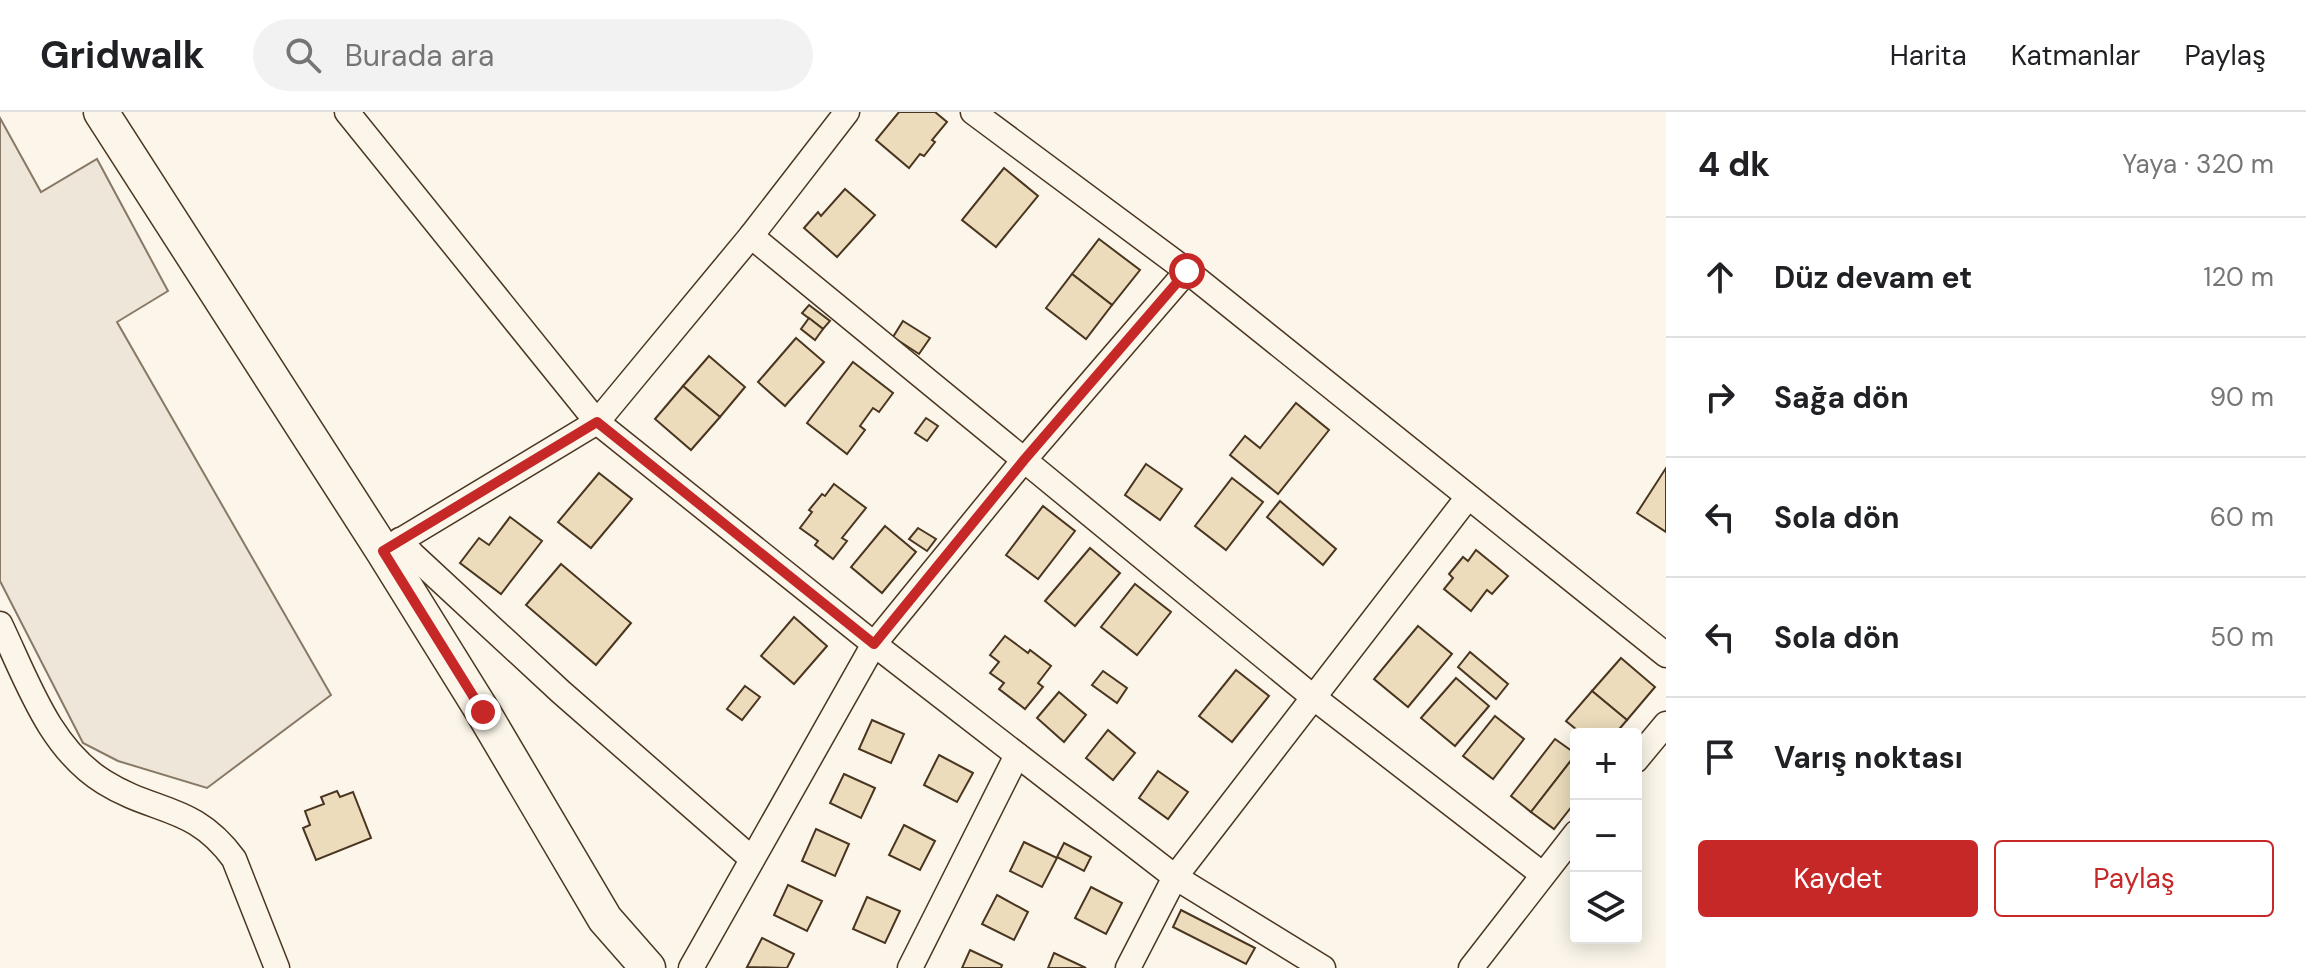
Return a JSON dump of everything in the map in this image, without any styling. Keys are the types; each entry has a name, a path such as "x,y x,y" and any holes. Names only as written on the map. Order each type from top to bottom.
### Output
{"main road":[{"path":"101,112 392,546 483,712 605,919 648,968"}],"street":[{"path":"347,112 597,422 874,644 1175,877 1323,968"},
{"path":"392,546 597,422 751,236 847,112"},
{"path":"973,112 1187,271 1666,655"},
{"path":"751,236 1313,697 1542,874"},
{"path":"691,968 874,644 1024,460 1187,271"},
{"path":"1128,968 1175,877 1468,497"},
{"path":"392,546 413,555 561,692 752,859"},
{"path":"0,624 43,713 83,766 123,793 200,824 225,846 234,859 277,968"},
{"path":"1642,753 1666,724"},
{"path":"910,968 1017,755"},
{"path":"1471,968 1570,840"}],"shaded area":[{"path":"0,118 41,192 97,159 168,291 117,322 331,695 207,788 118,761 83,743 0,581"}],"building":[{"path":"899,112 935,112 947,122 924,156 920,154 909,168 876,140"},
{"path":"1004,168 1038,196 996,247 962,220"},
{"path":"845,189 875,215 837,257 804,228 818,212 821,216"},
{"path":"1099,239 1140,270 1112,305 1072,274"},
{"path":"1072,274 1112,305 1086,339 1046,308"},
{"path":"809,305 830,321 823,329 802,313"},
{"path":"809,318 823,329 815,340 801,329"},
{"path":"903,321 930,338 919,354 893,337"},
{"path":"796,338 824,362 785,406 758,382"},
{"path":"709,356 745,387 720,417 683,386"},
{"path":"853,362 893,393 879,412 873,408 860,426 865,430 847,454 807,423"},
{"path":"683,386 720,417 691,450 655,419"},
{"path":"1296,403 1329,430 1278,494 1230,455 1245,436 1260,448"},
{"path":"926,418 938,426 927,441 915,433"},
{"path":"1146,464 1182,489 1160,520 1125,495"},
{"path":"1666,468 1666,532 1637,513"},
{"path":"599,473 632,499 591,548 558,522"},
{"path":"1232,478 1263,502 1226,550 1195,526"},
{"path":"834,484 866,508 842,538 847,541 833,559 815,545 818,541 800,528 812,512 809,510"},
{"path":"1280,501 1336,549 1323,565 1267,517"},
{"path":"1043,506 1075,531 1038,579 1006,555"},
{"path":"510,517 542,541 501,594 460,563 479,538 489,545"},
{"path":"885,526 916,552 882,593 851,567"},
{"path":"918,528 936,539 927,551 909,539"},
{"path":"1090,548 1120,573 1075,626 1045,601"},
{"path":"1476,550 1508,576 1492,594 1487,590 1471,611 1444,589 1453,578 1449,574 1463,557 1468,561"},
{"path":"561,564 631,623 596,665 526,605"},
{"path":"1135,584 1171,612 1137,655 1101,627"},
{"path":"794,617 827,646 794,684 761,656"},
{"path":"1418,626 1452,654 1408,707 1374,679"},
{"path":"1005,636 1051,666 1038,683 1043,687 1025,709 999,689 1004,683 990,673 999,662 990,655"},
{"path":"1470,652 1508,684 1496,699 1458,667"},
{"path":"1621,658 1655,687 1627,720 1592,691"},
{"path":"1236,670 1269,696 1232,742 1199,716"},
{"path":"1103,671 1127,688 1117,703 1092,685"},
{"path":"1456,678 1489,706 1455,746 1421,718"},
{"path":"745,686 760,697 742,720 727,709"},
{"path":"1592,691 1627,720 1620,728 1575,728 1566,721"},
{"path":"1059,692 1086,715 1064,742 1037,718"},
{"path":"1495,716 1524,739 1493,779 1463,756"},
{"path":"872,720 904,734 891,763 859,749"},
{"path":"1108,730 1135,753 1113,780 1086,758"},
{"path":"1555,739 1570,750 1570,762 1531,812 1511,796"},
{"path":"939,755 973,773 957,802 924,785"},
{"path":"1570,762 1570,809 1554,829 1531,812"},
{"path":"1158,771 1188,792 1168,819 1139,798"},
{"path":"844,774 875,788 861,818 830,803"},
{"path":"337,791 340,797 353,792 371,838 316,860 303,828 310,825 305,811 324,804 321,797"},
{"path":"904,825 935,841 920,870 889,855"},
{"path":"816,829 849,844 835,876 802,861"},
{"path":"1024,842 1057,858 1042,887 1010,871"},
{"path":"1064,843 1091,857 1084,871 1057,857"},
{"path":"788,885 822,901 807,931 774,915"},
{"path":"1091,887 1122,903 1106,934 1075,918"},
{"path":"997,895 1028,912 1014,940 982,924"},
{"path":"867,897 900,911 885,943 853,929"},
{"path":"1181,910 1255,948 1246,964 1173,927"},
{"path":"762,938 794,954 787,968 747,967"},
{"path":"970,950 1002,965 1001,968 962,968"},
{"path":"1054,953 1086,968 1048,968"}],"route":[{"path":"483,712 383,551 597,422 874,644 1024,460 1187,271"}]}
